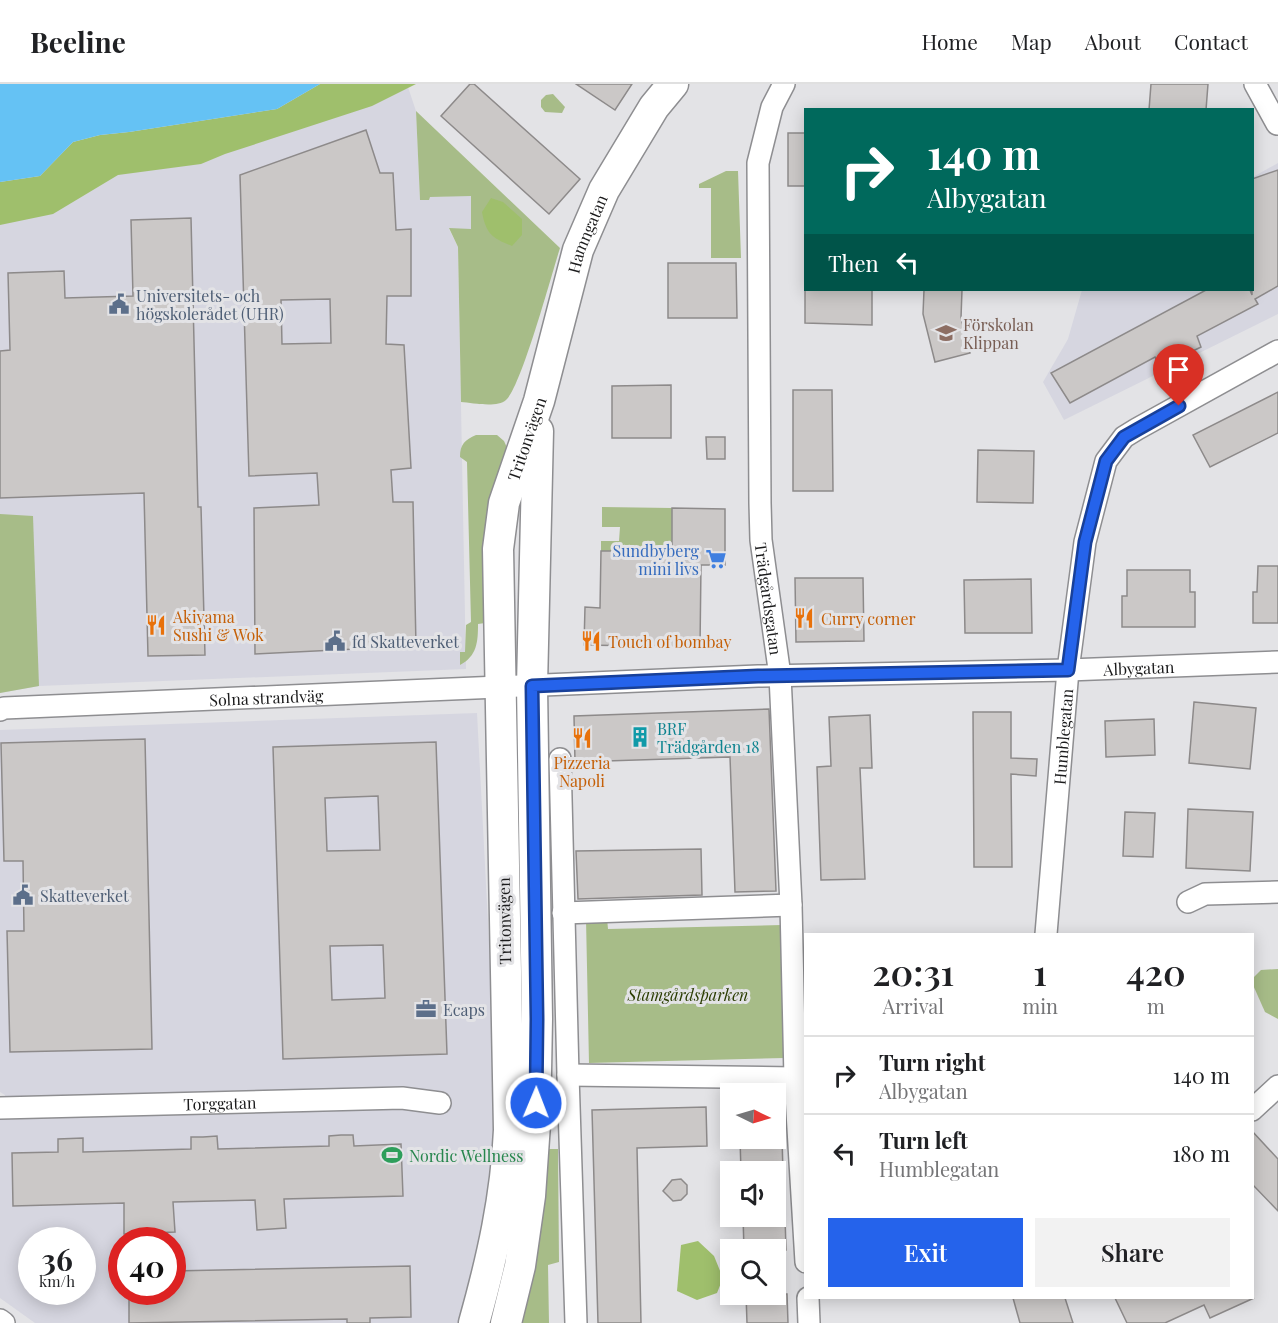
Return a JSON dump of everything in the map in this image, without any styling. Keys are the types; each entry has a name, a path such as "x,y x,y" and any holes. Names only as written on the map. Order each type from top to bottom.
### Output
{"street":[{"name":"Hamngatan","path":"539,401 578,250 595,210 604,190 654,107 674,84"},
{"name":"Trädgårdsgatan","path":"784,84 771,107 758,163 761,540 780,676 791,905 795,1077 804,1228"},
{"path":"1255,84 1277,124"},
{"name":"Humblegatan","path":"1046,933 1068,670 1085,542 1106,461 1124,437 1278,351"},
{"name":"Tritonvägen","path":"506,1323 520,1266 530,1196 535,1124 537,1019 532,686 539,401"},
{"name":"Tritonvägen","path":"474,1323 498,1230 507,1162 498,549 504,503 539,401"},
{"name":"Albygatan","path":"532,686 780,676 1068,670 1278,662"},
{"name":"Solna strandväg","path":"0,710 4,708 532,686"},
{"path":"560,759 576,1323"},
{"path":"1188,902 1204,894 1278,892"},
{"path":"563,913 791,905"},
{"path":"568,1075 795,1077"},
{"path":"1254,1108 1278,1086"},
{"name":"Torggatan","path":"0,1108 402,1098 440,1103"},
{"path":"808,1299 809,1323"},
{"path":"0,1320 4,1323"}],"shaded area":[{"path":"320,84 407,84 416,111 420,200 430,197 471,195 471,229 449,229 458,247 466,669 39,686 0,693 0,182 40,176 73,142 277,109"},
{"path":"1278,163 1278,314 1064,420 1043,382 1068,339 1082,291 1254,291 1254,176"},
{"path":"477,713 497,1094 497,1163 470,1297 459,1323 35,1323 0,1298 0,1104 5,1103 5,1095 0,1092 0,730"}],"green space":[{"path":"320,84 416,84 372,106 201,164 118,175 53,214 0,225 0,182 40,176 73,142 100,135 277,109"},
{"path":"553,94 565,107 562,113 545,112 541,107 541,100 546,95"},
{"path":"416,111 560,248 520,375 506,400 497,404 461,402 458,247 449,228 471,229 471,196 430,197 429,200 420,200"},
{"path":"726,171 738,171 741,258 711,258 711,188 699,188 699,184"},
{"path":"491,198 503,202 522,219 522,235 512,246 495,238 488,230 482,212"},
{"path":"476,435 497,435 504,441 509,452 485,623 478,624 478,637 473,653 460,665 460,652 465,652 466,625 471,622 467,462 460,457 460,453 464,443"},
{"path":"602,507 672,508 672,551 601,551 601,541 619,541 620,527 602,527"},
{"path":"0,514 33,516 39,686 0,693"},
{"name":"Stamgårdsparken","path":"607,918 608,929 782,925 784,1058 589,1063 586,919"},
{"path":"1278,969 1278,1019 1265,1012 1254,987 1254,977 1261,970"},
{"path":"549,1149 558,1149 559,1262 548,1265 549,1323 517,1323 543,1198"},
{"path":"698,1241 714,1256 720,1271 720,1286 717,1293 697,1300 677,1291 681,1245"}],"water":[{"path":"0,84 320,84 277,109 100,135 73,142 40,176 0,182"}],"building":[{"path":"470,84 474,84 580,179 549,214 441,116"},
{"path":"576,84 632,84 615,110"},
{"path":"1151,84 1208,84 1206,108 1149,108"},
{"path":"366,130 380,173 393,173 396,230 411,229 411,296 387,296 386,344 404,345 411,468 391,470 393,502 413,502 416,646 255,654 254,508 319,505 317,473 249,476 240,175","holes":["330,299 331,343 282,344 281,300"]},
{"path":"788,133 804,133 804,186 788,186"},
{"path":"1278,170 1278,286 1255,299 1258,304 1197,336 1201,347 1160,367 1155,357 1070,403 1051,373 1204,291 1250,291 1252,295 1254,291 1254,178"},
{"path":"191,218 198,507 201,507 205,655 148,656 144,493 0,498 0,351 10,350 8,273 64,271 65,298 133,296 131,220"},
{"path":"668,263 736,263 737,318 668,318"},
{"path":"805,291 872,291 872,325 805,323"},
{"name":"Förskolan Klippan","path":"924,291 962,291 961,318 970,353 935,362 923,314"},
{"path":"671,385 671,438 612,438 612,386"},
{"path":"793,390 832,390 833,491 793,491"},
{"path":"1278,392 1278,433 1210,467 1193,435"},
{"path":"706,437 725,437 725,459 707,459"},
{"path":"978,450 1034,451 1033,503 977,502"},
{"path":"672,508 725,509 725,565 701,565 700,647 584,645 585,607 600,608 601,551 672,551"},
{"path":"1258,566 1278,566 1278,623 1253,623 1253,592 1257,592"},
{"path":"1127,570 1190,570 1190,592 1195,592 1195,627 1122,627 1122,596 1127,596"},
{"path":"795,578 863,578 864,641 796,642"},
{"path":"1031,579 1032,633 965,633 964,580"},
{"path":"1194,702 1256,708 1250,769 1189,763"},
{"path":"769,709 776,891 735,892 730,757 575,762 574,716"},
{"path":"973,712 1011,712 1011,758 1037,759 1036,776 1011,774 1012,867 974,867"},
{"path":"870,715 872,768 860,768 865,879 821,880 817,767 831,766 829,717"},
{"path":"1154,719 1155,755 1106,757 1105,721"},
{"path":"145,739 152,1049 10,1052 7,931 24,931 23,861 4,861 1,743"},
{"path":"436,742 447,1054 283,1059 273,747","holes":["378,796 380,850 327,851 325,798","383,945 385,998 332,1000 330,946"]},
{"path":"1188,809 1253,812 1250,871 1186,868"},
{"path":"1125,812 1155,813 1153,857 1123,856"},
{"path":"701,849 702,895 578,899 576,851"},
{"path":"706,1107 707,1146 637,1148 641,1323 598,1323 592,1110"},
{"path":"1254,1133 1278,1159 1278,1211 1254,1186"},
{"path":"353,1135 354,1146 401,1144 403,1196 284,1199 286,1228 257,1230 255,1200 173,1202 175,1227 124,1227 124,1203 13,1206 12,1153 58,1152 58,1139 83,1138 83,1152 191,1149 191,1137 217,1136 218,1149 329,1146 329,1136"},
{"path":"740,1149 782,1149 783,1161 741,1161"},
{"path":"681,1179 687,1185 687,1194 681,1200 673,1201 663,1191 672,1180"},
{"path":"743,1227 785,1227 786,1239 744,1239"},
{"path":"410,1266 411,1317 370,1318 370,1323 347,1323 347,1319 129,1323 129,1305 186,1305 186,1271"},
{"path":"787,1294 788,1323 747,1323 746,1305 786,1305"},
{"path":"1013,1299 1065,1299 1073,1323 1020,1323"},
{"path":"1115,1299 1252,1299 1210,1318 1204,1305 1165,1323 1127,1323"}],"place":[{"name":"Universitets- och högskolerådet (UHR)","path":"119,304"},
{"name":"Förskolan Klippan","path":"946,333"},
{"name":"Sundbyberg mini livs","path":"716,559"},
{"name":"Curry corner","path":"804,618"},
{"name":"Akiyama Sushi & Wok","path":"156,625"},
{"name":"fd Skatteverket","path":"335,641"},
{"name":"Touch of bombay","path":"591,641"},
{"name":"BRF Trädgården 18","path":"640,737"},
{"name":"Pizzeria Napoli","path":"582,738"},
{"name":"Skatteverket","path":"23,895"},
{"name":"Ecaps","path":"426,1009"},
{"name":"Nordic Wellness","path":"392,1155"}],"route":[{"path":"536,1103 537,1019 532,686 758,676 1068,670 1085,542 1106,461 1124,437 1179,406"}]}
